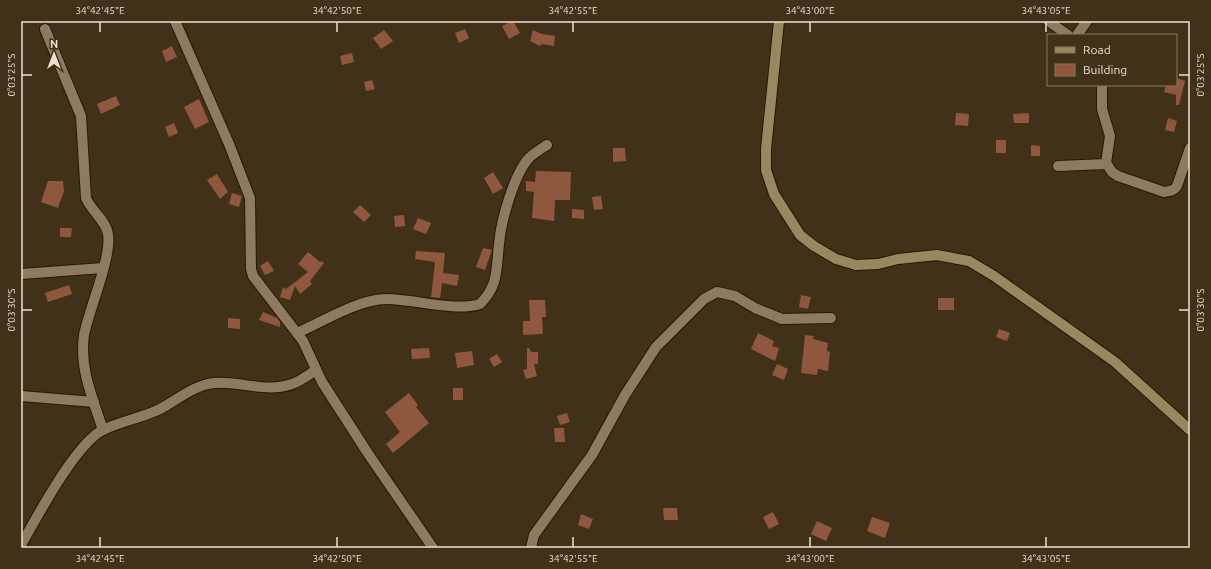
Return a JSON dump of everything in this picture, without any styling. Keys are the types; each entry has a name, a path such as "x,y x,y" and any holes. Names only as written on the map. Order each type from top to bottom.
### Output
{"main road":[{"path":"779,21 766,149 766,170 774,194 800,235 814,246 836,259 856,265 878,264 898,259 937,255 969,261 994,276 1115,362 1190,430"}],"street":[{"path":"175,21 206,95 229,144 250,198 251,269 253,276 303,341 316,370 369,456 433,548"},
{"path":"1048,21 1067,34"},
{"path":"1078,34 1087,21"},
{"path":"45,29 81,116 86,198 89,206 103,223 108,234 103,268 84,336 84,368 103,430"},
{"path":"1102,86 1102,109 1110,136 1106,163 1112,172 1118,176 1164,192 1174,190 1177,186 1190,148"},
{"path":"297,333 350,308 384,299 466,306 480,304 493,288 497,275 501,228 517,174 530,157 547,145"},
{"path":"1058,166 1106,163"},
{"path":"21,274 103,268"},
{"path":"531,548 534,535 592,455 625,395 656,347 704,299 717,292 735,296 755,308 782,319 831,318"},
{"path":"21,545 51,493 83,447 103,430 152,412 196,388 213,383 278,387 292,384 316,370"},
{"path":"21,396 94,402"}],"building":[{"path":"512,21 520,33 509,39 502,26"},
{"path":"465,29 469,38 459,43 455,33"},
{"path":"384,30 393,41 381,49 373,38"},
{"path":"533,30 542,34 555,36 554,46 542,44 540,46 530,41"},
{"path":"172,46 177,57 166,62 162,51"},
{"path":"352,53 354,62 342,65 340,56"},
{"path":"1177,78 1185,81 1179,105 1176,105 1176,95 1164,92 1166,86 1177,86"},
{"path":"372,80 375,89 366,91 364,82"},
{"path":"116,96 120,105 101,114 97,104"},
{"path":"199,99 209,122 195,129 184,107"},
{"path":"956,113 969,114 968,126 955,125"},
{"path":"1029,113 1029,123 1014,123 1013,114"},
{"path":"1168,118 1177,121 1174,132 1165,130"},
{"path":"174,123 178,133 169,137 165,127"},
{"path":"996,140 1006,140 1006,153 996,153"},
{"path":"1031,145 1040,146 1040,156 1031,156"},
{"path":"613,148 625,148 626,161 613,162"},
{"path":"536,171 571,172 570,200 555,200 554,221 532,218 534,192 526,191 526,181 535,182"},
{"path":"493,172 503,188 493,194 484,178"},
{"path":"217,174 228,192 220,199 207,180"},
{"path":"48,181 63,181 64,191 58,208 41,202"},
{"path":"232,193 242,196 239,207 229,204"},
{"path":"601,196 603,209 594,210 592,197"},
{"path":"360,205 371,215 364,222 353,212"},
{"path":"572,209 584,210 584,219 572,218"},
{"path":"404,215 405,226 395,227 394,216"},
{"path":"418,218 431,223 426,234 413,229"},
{"path":"60,228 72,228 71,237 60,237"},
{"path":"483,248 492,250 485,270 476,267"},
{"path":"416,251 445,253 443,273 459,275 457,286 442,283 440,298 431,297 435,262 415,259"},
{"path":"308,252 320,262 322,261 324,263 310,281 312,284 300,294 295,286 290,300 280,297 283,287 286,289 308,272 298,264"},
{"path":"268,261 274,271 265,275 260,266"},
{"path":"69,285 72,294 48,302 45,293"},
{"path":"801,295 811,297 808,309 799,307"},
{"path":"938,298 954,298 954,310 938,310"},
{"path":"529,300 545,300 546,317 542,317 543,334 523,335 523,321 530,321"},
{"path":"263,312 277,318 280,322 280,327 259,320"},
{"path":"228,318 240,319 240,329 228,328"},
{"path":"999,329 1010,333 1007,341 996,337"},
{"path":"758,333 774,341 772,346 779,348 775,361 751,349"},
{"path":"805,335 814,336 813,339 828,343 827,351 830,352 828,371 818,369 817,375 801,373"},
{"path":"429,348 430,358 412,359 411,349"},
{"path":"527,348 529,348 531,352 538,352 538,364 534,364 537,376 526,379 523,370 527,369"},
{"path":"472,351 474,365 457,368 455,353"},
{"path":"497,354 502,362 494,367 489,359"},
{"path":"777,364 788,369 784,380 772,375"},
{"path":"453,388 463,388 463,400 453,400"},
{"path":"409,393 418,405 416,407 429,423 393,453 386,444 400,432 385,412"},
{"path":"567,413 570,422 560,425 557,416"},
{"path":"554,428 564,428 565,442 555,442"},
{"path":"663,508 677,508 678,520 664,520"},
{"path":"773,512 779,524 769,529 763,517"},
{"path":"581,514 593,519 589,529 578,525"},
{"path":"872,517 890,523 885,538 867,531"},
{"path":"817,521 832,528 826,541 811,534"}]}
